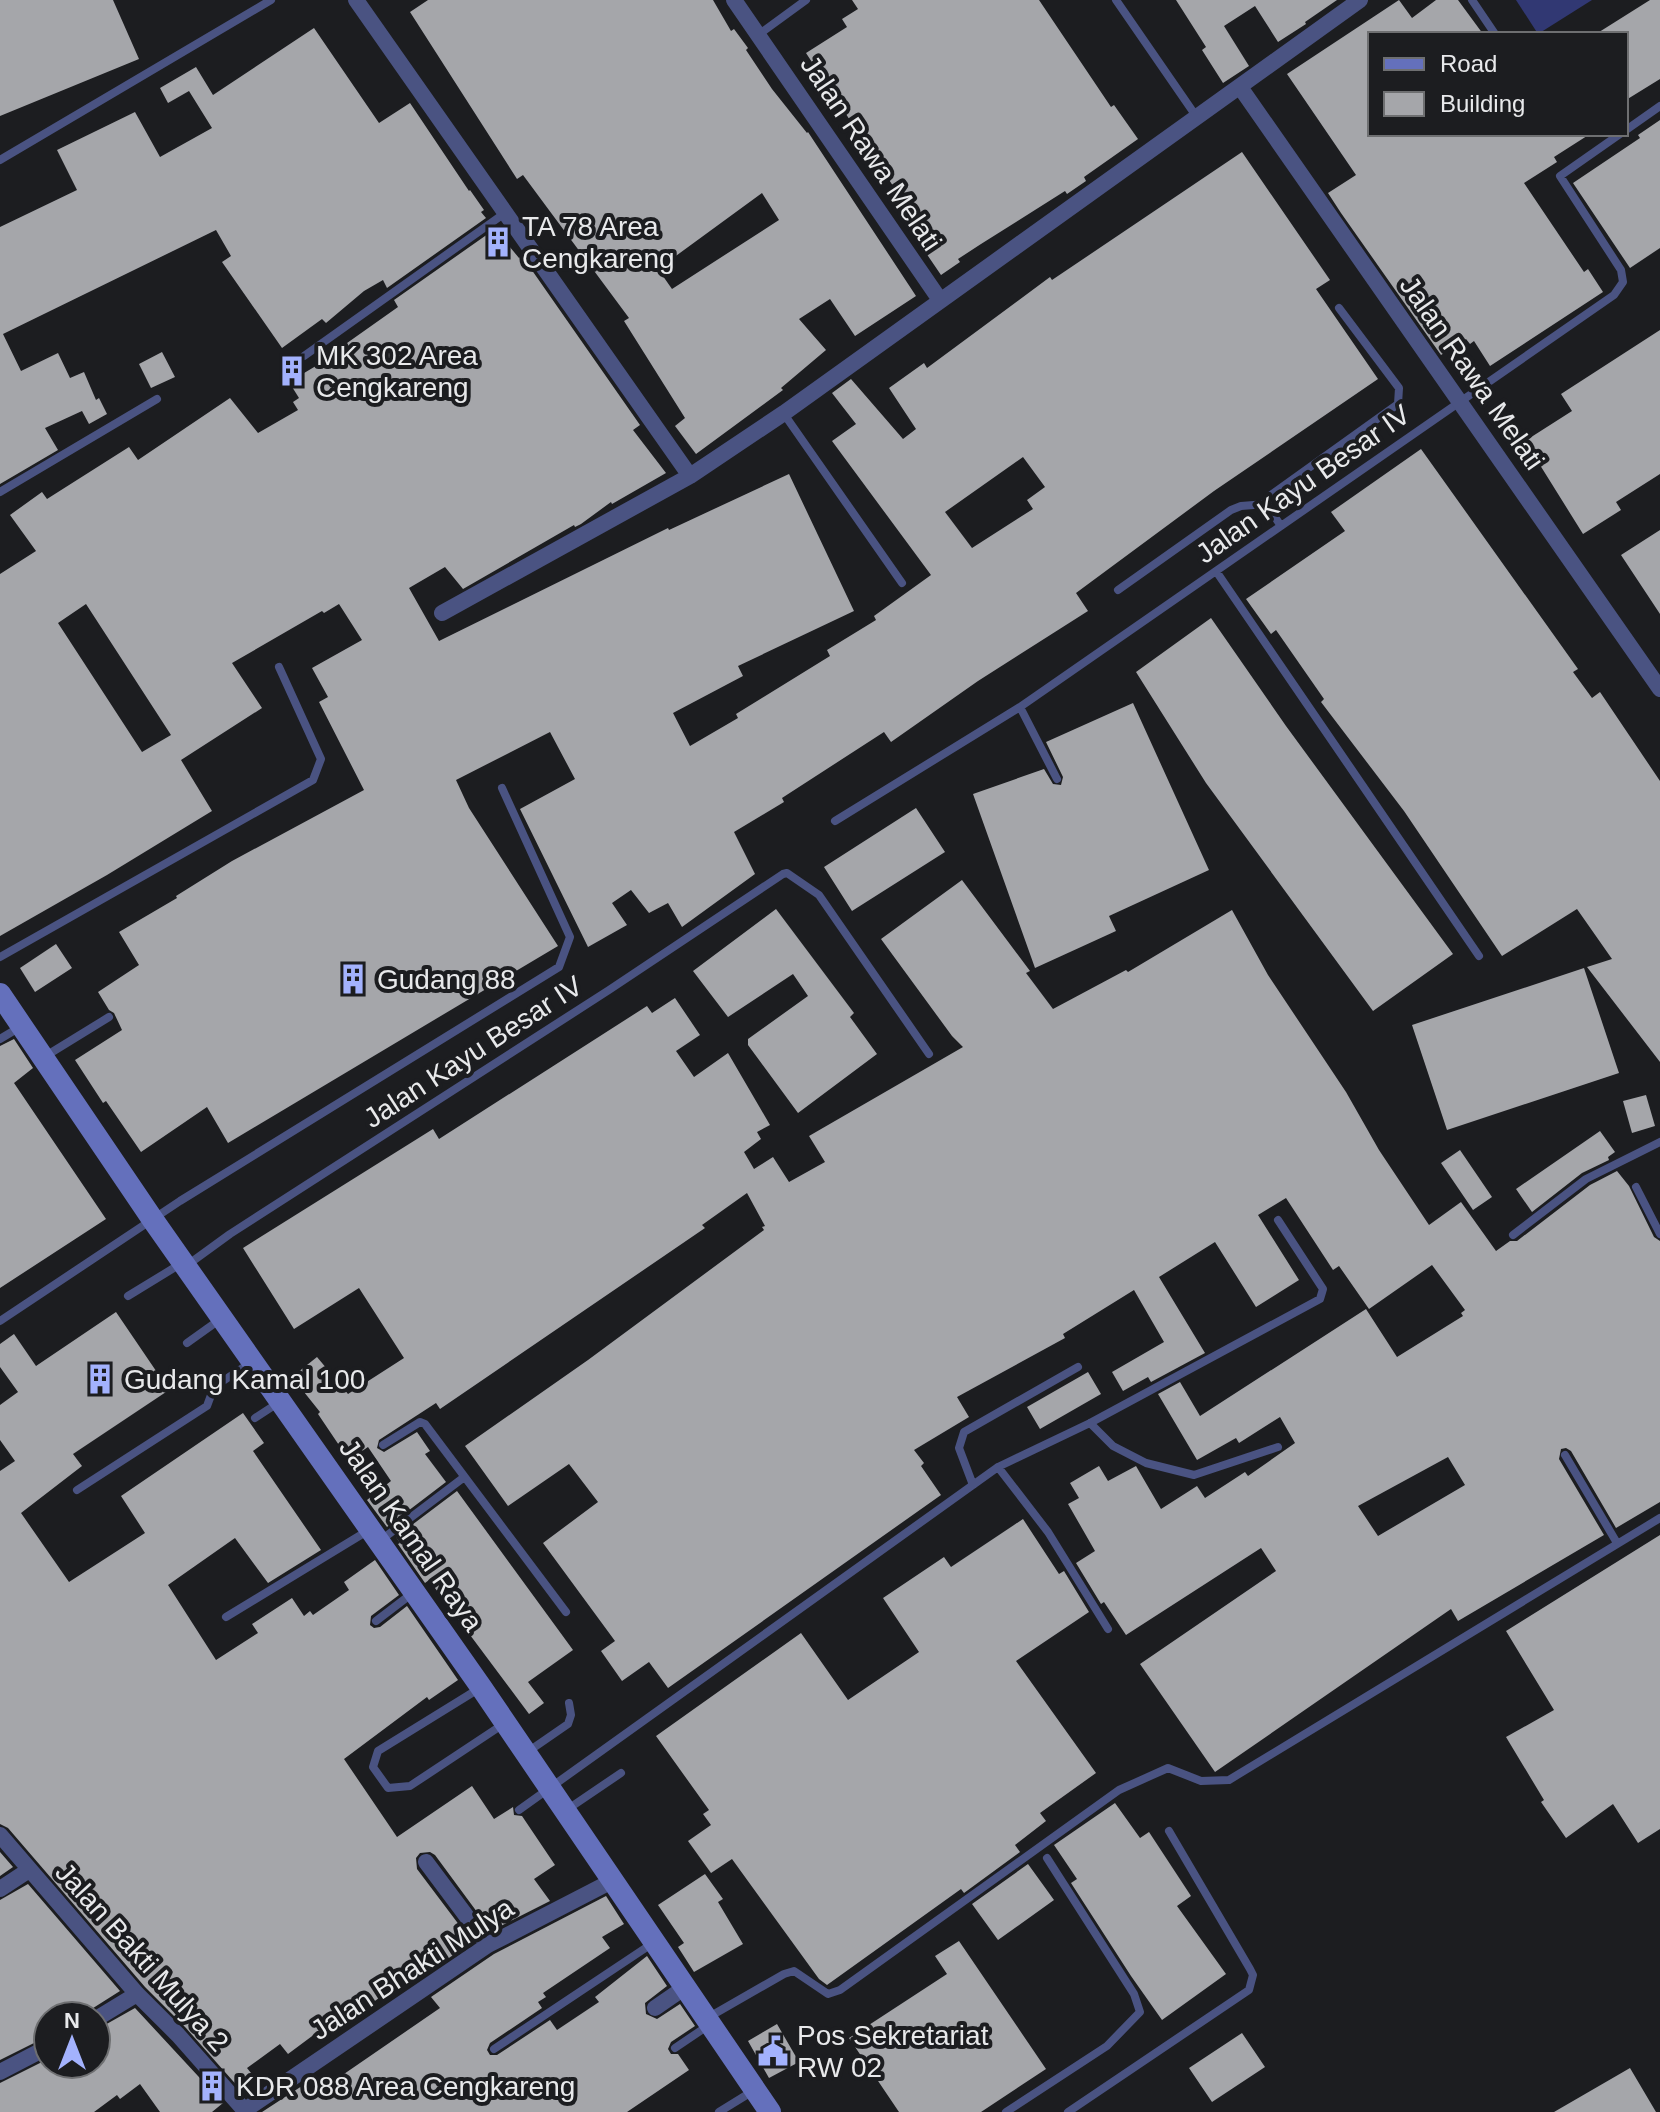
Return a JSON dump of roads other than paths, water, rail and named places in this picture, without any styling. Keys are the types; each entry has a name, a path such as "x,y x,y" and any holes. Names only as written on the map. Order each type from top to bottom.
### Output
{"main road":[{"name":"Jalan Kamal Raya","path":"0,994 153,1220 481,1687 770,2112"}],"street":[{"path":"356,0 690,476"},
{"name":"Jalan Rawa Melati","path":"734,0 940,300"},
{"path":"442,613 690,476 784,413 1360,0"},
{"name":"Jalan Rawa Melati","path":"1240,87 1660,689"},
{"name":"Jalan Bakti Mulya 2","path":"0,1835 137,1994 245,2111"},
{"path":"426,1862 488,1945"},
{"path":"0,1889 29,1870"},
{"name":"Jalan Bhakti Mulya","path":"245,2111 488,1945 612,1881"},
{"path":"655,2008 684,1988"},
{"path":"112,2009 137,1994"},
{"path":"0,2072 32,2055"}],"lane":[{"path":"0,160 271,0"},
{"path":"758,35 806,0"},
{"path":"1116,0 1197,117"},
{"path":"1472,0 1494,32"},
{"path":"1628,129 1660,106"},
{"name":"Jalan Kayu Besar IV","path":"835,821 1020,707 1621,288 1621,270 1560,176 1617,136"},
{"path":"304,356 505,212"},
{"path":"1266,504 1284,484 1398,404 1399,388 1339,308"},
{"path":"0,492 157,399"},
{"path":"784,413 902,583"},
{"path":"1266,504 1281,526"},
{"path":"1118,590 1231,510 1266,504"},
{"path":"1216,571 1479,956"},
{"path":"0,957 313,780 321,759 279,667"},
{"path":"1020,707 1057,779"},
{"path":"0,1321 153,1220 559,967 570,937 502,788"},
{"name":"Jalan Kayu Besar IV","path":"128,1296 185,1264 596,999 783,874 787,873 819,895 929,1054"},
{"path":"43,1057 109,1017"},
{"path":"0,1039 21,1026"},
{"path":"1513,1235 1586,1179 1660,1142"},
{"path":"1636,1187 1660,1234"},
{"path":"519,1810 998,1467 1090,1423 1323,1295 1323,1289 1278,1220"},
{"path":"187,1343 223,1317"},
{"path":"77,1490 207,1406 214,1387 254,1361"},
{"path":"973,1485 959,1448 964,1432 1078,1367"},
{"path":"255,1418 281,1401"},
{"path":"383,1445 420,1422 431,1430 463,1478 566,1612"},
{"path":"1090,1423 1113,1446 1146,1463 1194,1475 1278,1447"},
{"path":"1565,1455 1617,1543"},
{"path":"998,1467 1048,1532 1108,1629"},
{"path":"226,1617 374,1535 463,1478"},
{"path":"675,2048 708,2022 784,1974 794,1971 828,1994 840,1990 1119,1790 1168,1768 1201,1781 1229,1780 1660,1518"},
{"path":"376,1621 414,1592"},
{"path":"481,1687 378,1751 373,1767 388,1788 410,1786 505,1723"},
{"path":"526,1753 568,1724 571,1715 569,1703"},
{"path":"565,1811 621,1773"},
{"path":"1068,2112 1249,1990 1252,1983 1253,1975 1243,1956 1169,1831"},
{"path":"1006,2112 1107,2046 1140,2012 1134,1994 1047,1858"},
{"path":"494,2049 654,1942"},
{"path":"719,2112 755,2090"}],"place":[{"name":"TA 78 Area Cengkareng","path":"498,242"},
{"name":"MK 302 Area Cengkareng","path":"292,371"},
{"name":"Gudang 88","path":"353,979"},
{"name":"Gudang Kamal 100","path":"100,1379"},
{"name":"Pos Sekretariat RW 02","path":"773,2051"},
{"name":"KDR 088 Area Cengkareng","path":"212,2086"}]}
